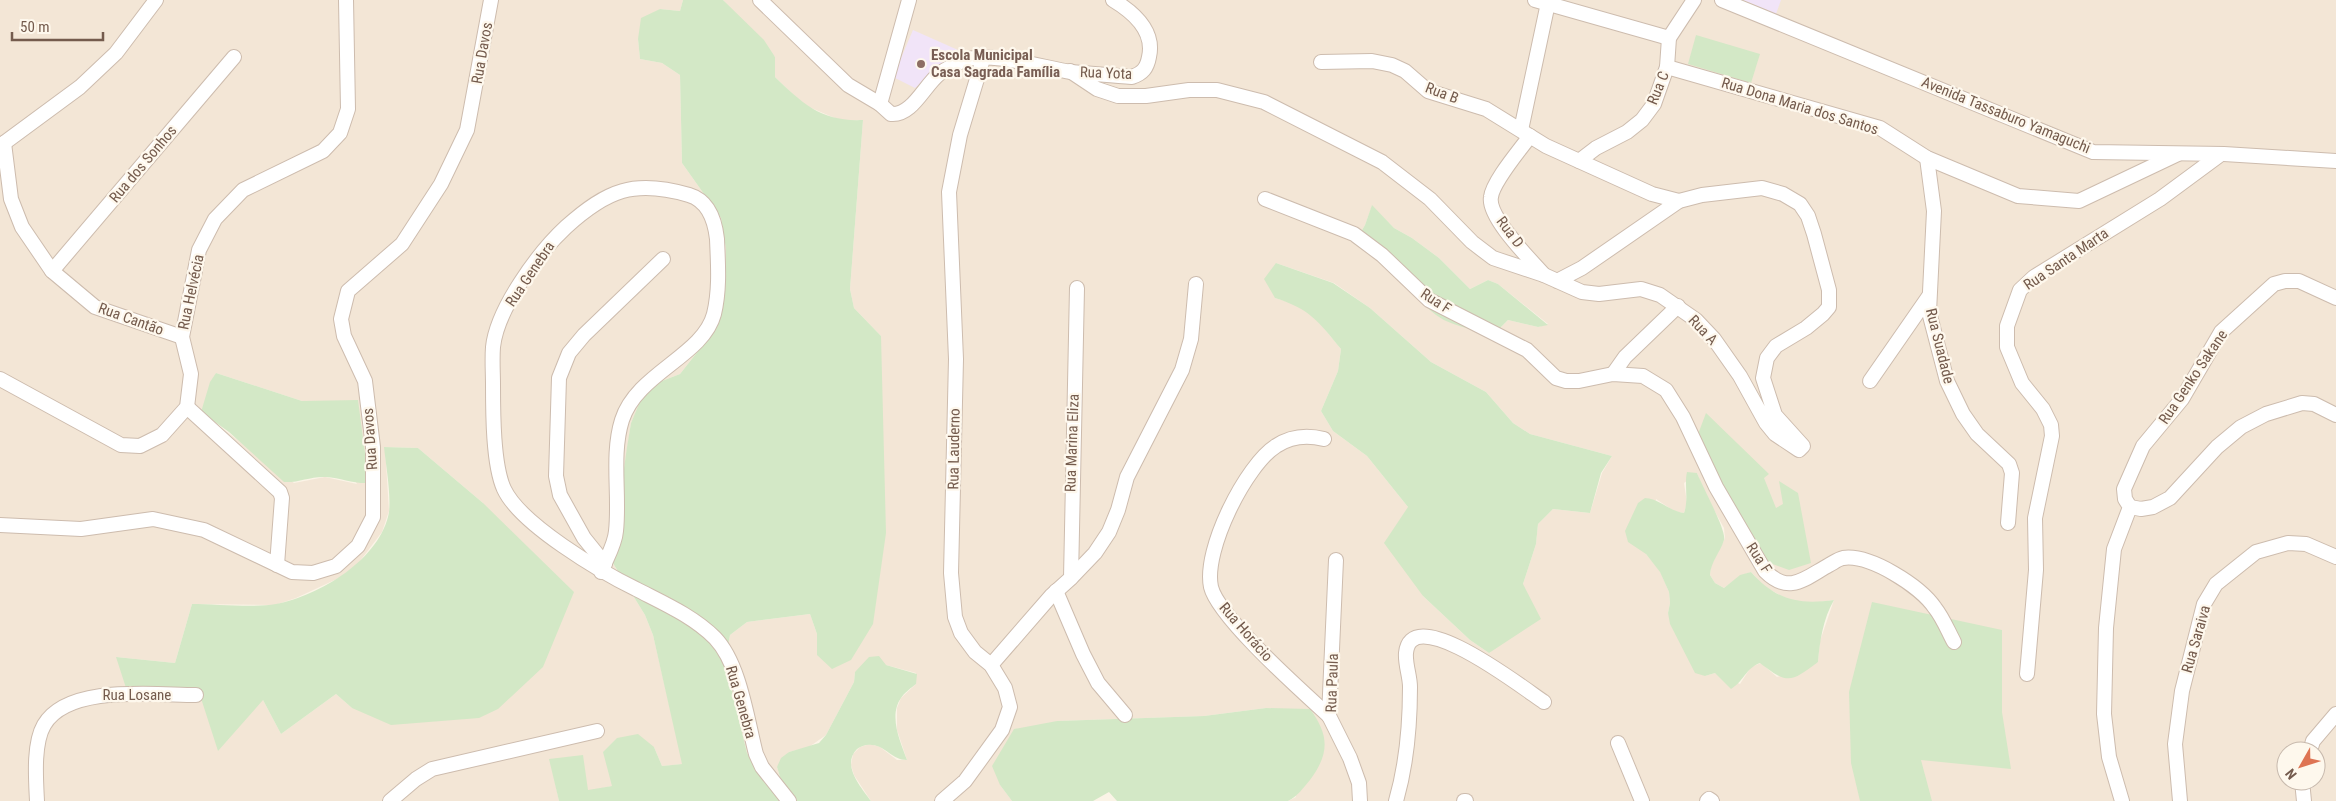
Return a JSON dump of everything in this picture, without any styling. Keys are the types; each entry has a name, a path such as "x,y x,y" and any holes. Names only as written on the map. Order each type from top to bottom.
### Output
{"street":[{"path":"2,144 80,87 116,53 156,0"},
{"name":"Rua Helvécia","path":"187,407 191,374 182,337 199,250 215,219 244,190 323,151 340,133 348,109 346,0"},
{"name":"Rua Davos","path":"0,525 81,529 153,519 204,530 292,572 313,573 336,566 358,546 373,517 373,447 365,381 344,336 341,319 348,291 402,244 441,184 467,130 491,0"},
{"path":"760,0 848,85 880,104 910,0"},
{"name":"Rua Yota","path":"880,104 891,114 898,115 905,111 939,74 964,60 983,59 1028,62 1070,71 1132,77 1141,73 1147,66 1150,40 1142,24 1128,9 1113,0"},
{"path":"1541,2 1669,38 1694,0"},
{"name":"Avenida Tassaburo Yamaguchi","path":"1722,0 2093,152 2181,152 2336,161"},
{"name":"Rua D","path":"1541,2 1526,133 1490,197 1492,208 1503,226 1544,275"},
{"name":"Rua C","path":"1579,161 1596,148 1627,132 1642,120 1654,104 1667,66 1669,38"},
{"name":"Rua dos Sonhos","path":"52,271 234,57"},
{"name":"Rua Lauderno","path":"942,801 965,781 1002,730 1010,707 1005,688 991,665 975,652 961,633 955,617 951,574 956,359 949,192 960,135 983,59"},
{"name":"Rua B","path":"1321,62 1372,61 1392,65 1405,71 1428,91 1486,109 1579,161 1652,194 1679,202"},
{"name":"Rua Dona Maria dos Santos","path":"1667,66 1880,128 1927,158"},
{"name":"Rua A","path":"1070,71 1097,89 1118,96 1146,96 1189,90 1217,90 1264,102 1382,162 1430,199 1472,242 1493,258 1544,275 1582,292 1599,294 1642,290 1660,295 1678,306 1714,339 1775,434 1793,448 1799,450 1803,446 1775,415 1763,378 1768,358 1776,346 1806,328 1829,307 1829,290 1808,216 1800,204 1783,194 1762,188 1702,195 1679,202"},
{"name":"Rua Cantão","path":"2,144 11,199 22,227 52,271 95,307 182,337"},
{"path":"1927,158 2018,196 2079,201 2181,152"},
{"name":"Rua Santa Marta","path":"2027,674 2036,570 2035,518 2052,436 2051,425 2043,409 2022,383 2007,347 2007,326 2020,290 2034,277 2160,199 2221,154"},
{"name":"Rua Suadade","path":"1927,158 1934,211 1929,312 1947,381 1963,414 1977,434 2009,464 2012,473 2008,524"},
{"name":"Rua Genebra","path":"603,568 616,535 618,445 622,419 641,388 701,337 714,316 719,278 716,226 708,209 695,197 668,189 638,186 614,192 587,208 548,243 510,298 493,345 493,399 498,472 504,490 514,506 551,536 603,568 683,613 716,640 733,666 756,754 762,767 789,801"},
{"name":"Rua F","path":"1265,199 1354,234 1382,255 1429,300 1527,350 1556,378 1566,381 1579,381 1612,374 1643,376 1666,390 1683,417 1716,487 1765,571 1776,581 1789,585 1804,580 1842,558 1881,566 1924,595 1935,607 1954,642"},
{"path":"1557,281 1582,268 1679,202"},
{"path":"603,568 560,495 556,476 559,378 569,353 584,335 664,259"},
{"name":"Rua Genko Sakane","path":"2116,780 2109,757 2104,714 2106,628 2114,550 2130,507 2125,499 2124,489 2144,446 2182,399 2221,332 2274,284 2285,281 2300,281 2336,298"},
{"path":"991,665 1056,591 1095,553 1109,532 1118,510 1127,478 1182,370 1191,340 1196,284"},
{"name":"Rua Marina Eliza","path":"1071,578 1077,288"},
{"name":"Rua Suadade","path":"1870,381 1929,296"},
{"path":"1612,374 1625,357 1678,306"},
{"path":"0,379 121,445 140,446 162,435 187,407 280,492 282,498 277,565"},
{"path":"2130,507 2141,509 2153,507 2170,498 2217,448 2241,427 2266,414 2302,403 2314,404 2336,415"},
{"name":"Rua Horácio","path":"1324,439 1306,436 1278,444 1264,455 1252,470 1220,530 1211,567 1211,587 1223,609 1271,661 1329,716"},
{"name":"Rua Saraiva","path":"2180,801 2175,744 2182,690 2204,604 2216,584 2256,552 2288,543 2306,544 2336,557"},
{"name":"Rua Paula","path":"1336,560 1329,716 1350,758 1359,783 1360,801"},
{"path":"1056,591 1083,654 1098,683 1125,715"},
{"path":"1396,801 1404,774 1409,743 1410,684 1406,652 1410,643 1418,638 1434,636 1458,646 1487,663 1544,702"},
{"name":"Rua Losane","path":"37,801 36,757 44,725 65,705 97,695 196,695"},
{"path":"2313,741 2336,714"},
{"path":"390,801 416,779 432,770 596,731"},
{"path":"1618,743 1642,801"},
{"path":"2114,801 2116,780"},
{"path":"2116,780 2122,801"},
{"path":"1707,801 1709,799 1712,801"}],"shaded area":[{"path":"0,0 683,0 680,11 660,9 638,39 640,59 662,63 680,75 682,163 721,218 726,249 725,293 717,327 680,374 649,386 631,423 611,560 645,615 653,635 683,764 662,766 654,747 612,786 588,791 550,759 559,801 0,801","holes":["216,373 302,401 357,484 325,477 294,483 201,412","385,447 418,448 483,503 352,708 336,694 281,734 263,700 116,657 175,663 192,604 275,605 296,598 339,578 357,565 382,532 389,511"]},
{"path":"723,0 2336,0 2336,801 1288,801 1296,797 1266,708 1204,716 1057,721 1000,785 1012,801 871,801 854,775 851,765 853,754 860,747 870,744 880,747 897,760 907,760 897,730 897,708 901,698 916,684 916,673 886,665 855,672 854,682 826,735 809,747 789,752 777,767 780,777 795,801 759,774 747,753 725,662 730,635 747,622 810,614 817,634 817,655 881,336 854,308 850,289 863,120 842,121 804,105 775,77 775,57","holes":["1372,206 1394,228 1412,238 1439,258 1470,289 1488,280 1498,284 1548,324 1538,327 1508,320 1501,327 1503,342 1354,244 1365,225","1276,263 1334,283 1370,308 1431,362 1486,392 1513,423 1530,434 1612,456 1602,473 1590,513 1553,509 1538,524 1536,544 1523,584 1489,653 1470,640 1423,596 1408,507 1367,456 1333,431 1321,411 1338,371 1341,349 1314,316 1295,304 1275,298","1697,473 1704,492 1724,528 1725,538 1711,566 1710,575 1715,583 1724,588 1740,576 1751,572 1765,587 1791,601 1813,603 1834,600 1820,641 1818,662 1777,677 1761,663 1751,667 1740,684 1715,673 1705,676 1668,613 1670,603 1669,592 1660,571 1646,554 1656,499 1674,511 1684,513 1687,503 1684,483"]},
{"path":"1743,0 1781,0 1776,14"},
{"name":"Escola Municipal Casa Sagrada Família","path":"913,30 958,50 915,88 893,77"}],"green space":[{"path":"683,0 723,0 764,40 775,57 775,77 804,103 836,118 863,120 850,289 854,308 881,336 886,533 873,624 851,660 832,669 817,655 817,634 810,614 747,622 730,635 725,662 747,753 759,774 781,801 559,801 549,759 583,755 588,790 612,786 603,752 617,738 638,734 654,747 662,766 682,764 653,635 645,615 611,560 631,423 639,404 649,386 680,374 717,327 725,293 726,249 721,218 682,163 680,75 662,63 640,59 638,39 641,18 660,9 680,11"},
{"path":"1696,35 1760,54 1751,83 1688,64"},
{"path":"1372,205 1394,228 1412,238 1439,258 1470,289 1488,280 1498,284 1548,325 1538,327 1508,320 1501,327 1503,343 1487,334 1452,324 1436,315 1377,258 1354,244 1365,225"},
{"path":"1276,263 1333,283 1370,308 1431,362 1486,392 1513,423 1530,434 1612,456 1601,473 1590,513 1553,509 1538,524 1536,544 1523,584 1541,619 1489,653 1470,640 1423,596 1384,543 1408,507 1367,456 1333,431 1321,411 1338,371 1341,349 1312,317 1297,307 1275,298 1264,279"},
{"path":"216,373 302,401 358,400 369,483 358,483 326,477 284,482 229,432 201,412 210,382"},
{"path":"1706,413 1769,474 1764,478 1776,508 1783,504 1779,481 1798,493 1811,563 1789,570 1767,562 1692,450"},
{"path":"384,447 418,448 483,503 574,592 543,667 498,709 479,718 391,725 352,708 336,694 281,734 263,700 218,751 198,689 127,691 116,657 175,663 192,604 257,606 293,600 329,584 361,560 374,545 384,529 389,512 389,489"},
{"path":"1687,472 1697,473 1724,535 1724,540 1710,575 1715,583 1724,588 1740,575 1751,572 1769,589 1788,598 1809,602 1834,600 1823,630 1818,662 1801,674 1795,677 1784,678 1760,663 1751,668 1739,683 1731,689 1715,673 1705,676 1695,673 1670,624 1668,613 1670,603 1669,592 1660,572 1646,554 1628,542 1625,531 1638,503 1645,498 1655,500 1684,513"},
{"path":"1872,602 2002,630 2002,712 2011,769 1921,760 1932,801 1860,801 1851,763 1849,692"},
{"path":"879,656 886,665 917,674 916,684 902,696 897,705 896,713 899,738 907,760 897,758 877,746 862,746 853,755 852,769 858,783 871,801 795,801 780,777 777,767 781,758 789,752 819,743 826,735 854,682 855,672 869,657"},
{"path":"1266,708 1310,709 1324,736 1324,753 1317,770 1300,792 1288,801 1117,801 1109,792 1093,801 1012,801 1000,785 992,766 1014,729 1057,721 1204,716"}],"place":[{"name":"Escola Municipal Casa Sagrada Família","path":"921,64"}]}
